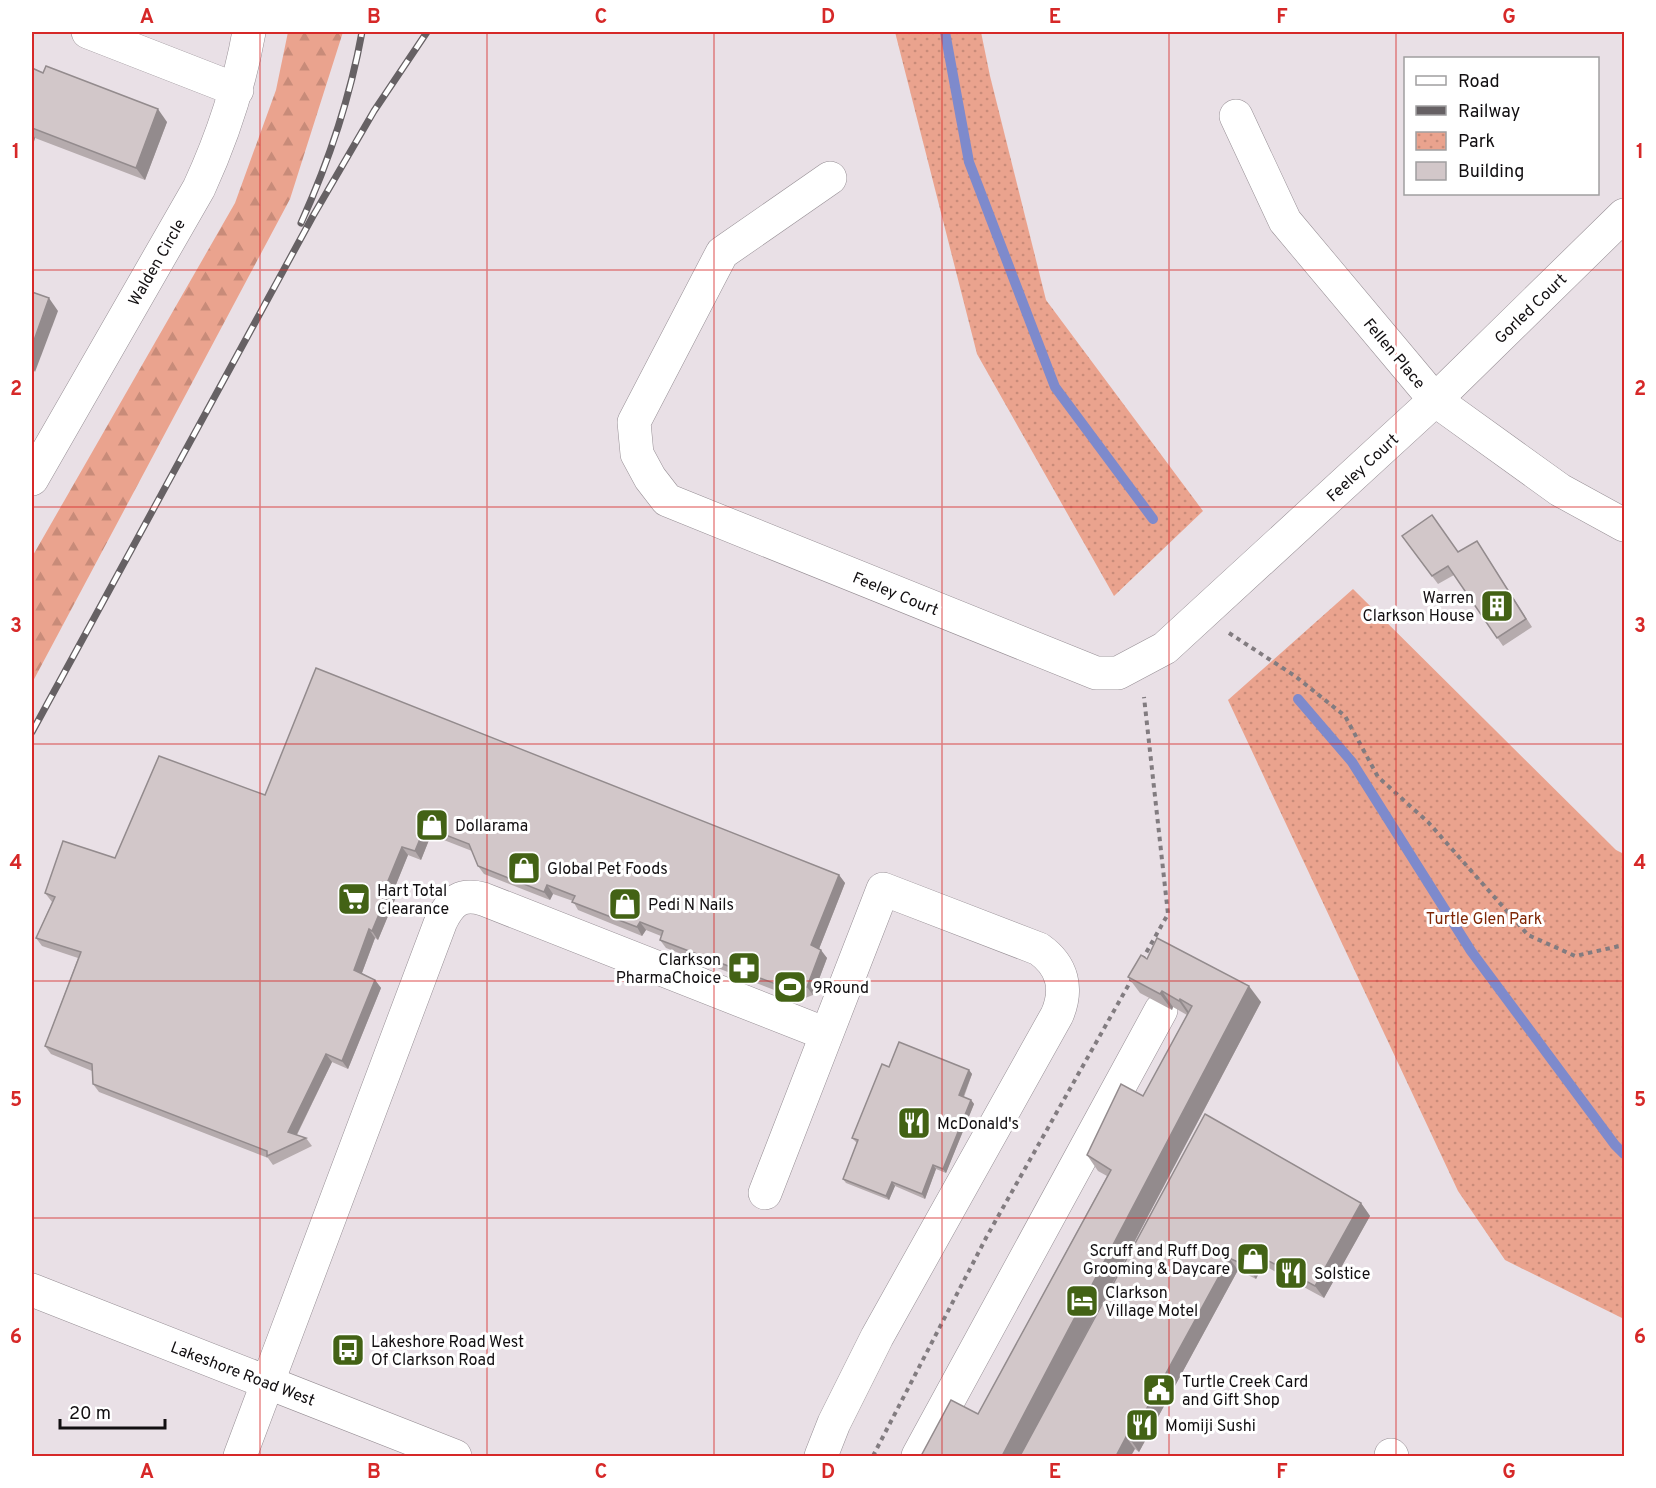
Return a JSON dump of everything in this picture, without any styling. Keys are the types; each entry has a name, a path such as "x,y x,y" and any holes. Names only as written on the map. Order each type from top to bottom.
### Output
{"street":[{"path":"88,32 237,90"},
{"name":"Walden Circle","path":"32,478 41,442 199,188 218,146 237,90 249,32"},
{"name":"Fellen Place","path":"1236,116 1285,221 1435,400 1560,490 1624,525"},
{"name":"Feeley Court","path":"830,178 722,254 634,422 638,454 650,478 667,500 1096,673 1118,672 1165,648 1435,400"},
{"name":"Gorled Court","path":"1435,400 1624,215"},
{"path":"765,1192 883,889 1039,950 1049,957 1061,975 1064,988 1058,1015 878,1337 834,1423 820,1456"},
{"path":"240,1456 448,907 460,899 472,896 483,898 826,1034"},
{"path":"918,1456 1161,1010"},
{"name":"Lakeshore Road West","path":"32,1290 455,1456"}],"path":[{"path":"1201,615 1295,676 1345,716 1378,777 1428,822 1528,935 1575,956 1624,945"}],"green space":[{"path":"288,32 343,32 290,199 32,683 32,557 235,203 276,90"},
{"path":"895,32 981,32 1046,300 1203,511 1114,596 977,354"},
{"name":"Turtle Glen Park","path":"1353,589 1616,850 1624,854 1624,1319 1505,1260 1458,1191 1228,700"}],"building":[{"path":"46,66 158,109 136,168 32,128 32,68 43,73"},
{"path":"32,292 49,298 32,346"},
{"name":"Warren Clarkson House","path":"1432,515 1458,552 1477,541 1526,619 1497,638 1448,566 1432,576 1402,536"},
{"path":"316,668 839,875 811,945 821,950 807,987 794,991 660,940 663,931 640,922 637,927 572,902 575,896 547,885 544,892 478,866 469,844 425,827 415,851 402,847 388,881 392,883 372,931 369,929 354,970 375,980 342,1061 326,1054 288,1132 306,1138 267,1156 267,1151 93,1084 92,1064 45,1046 81,952 36,938 55,897 45,893 63,841 115,858 159,756 265,795"},
{"name":"Clarkson Village Motel","path":"1157,938 1249,986 1002,1456 921,1456 951,1400 978,1414 1111,1170 1087,1155 1121,1084 1143,1096 1192,1006 1162,991 1160,994 1128,977 1141,955 1147,959"},
{"name":"McDonald's","path":"899,1042 969,1070 959,1095 971,1100 943,1169 933,1165 922,1194 892,1182 886,1196 843,1179 858,1140 852,1138 882,1064 889,1067"},
{"path":"1205,1114 1361,1203 1315,1286 1254,1253 1247,1266 1229,1258 1130,1439 1126,1437 1116,1456 1020,1456"}],"waterway":[{"path":"945,32 969,162 1055,387 1153,519"},
{"path":"1298,699 1352,762 1471,951 1624,1154"}],"railway":[{"path":"301,223 321,176 337,129 362,32"},
{"path":"32,732 313,216 374,111 427,32"}],"place":[{"name":"Warren Clarkson House","path":"1497,606"},
{"name":"Dollarama","path":"432,825"},
{"name":"Global Pet Foods","path":"524,868"},
{"name":"Hart Total Clearance","path":"354,899"},
{"name":"Pedi N Nails","path":"625,904"},
{"name":"Clarkson PharmaChoice","path":"744,968"},
{"name":"9Round","path":"790,987"},
{"name":"McDonald's","path":"914,1123"},
{"name":"Scruff and Ruff Dog Grooming & Daycare","path":"1253,1259"},
{"name":"Solstice","path":"1291,1273"},
{"name":"Clarkson Village Motel","path":"1082,1301"},
{"name":"Lakeshore Road West Of Clarkson Road","path":"348,1350"},
{"name":"Turtle Creek Card and Gift Shop","path":"1159,1390"},
{"name":"Momiji Sushi","path":"1142,1425"}]}
